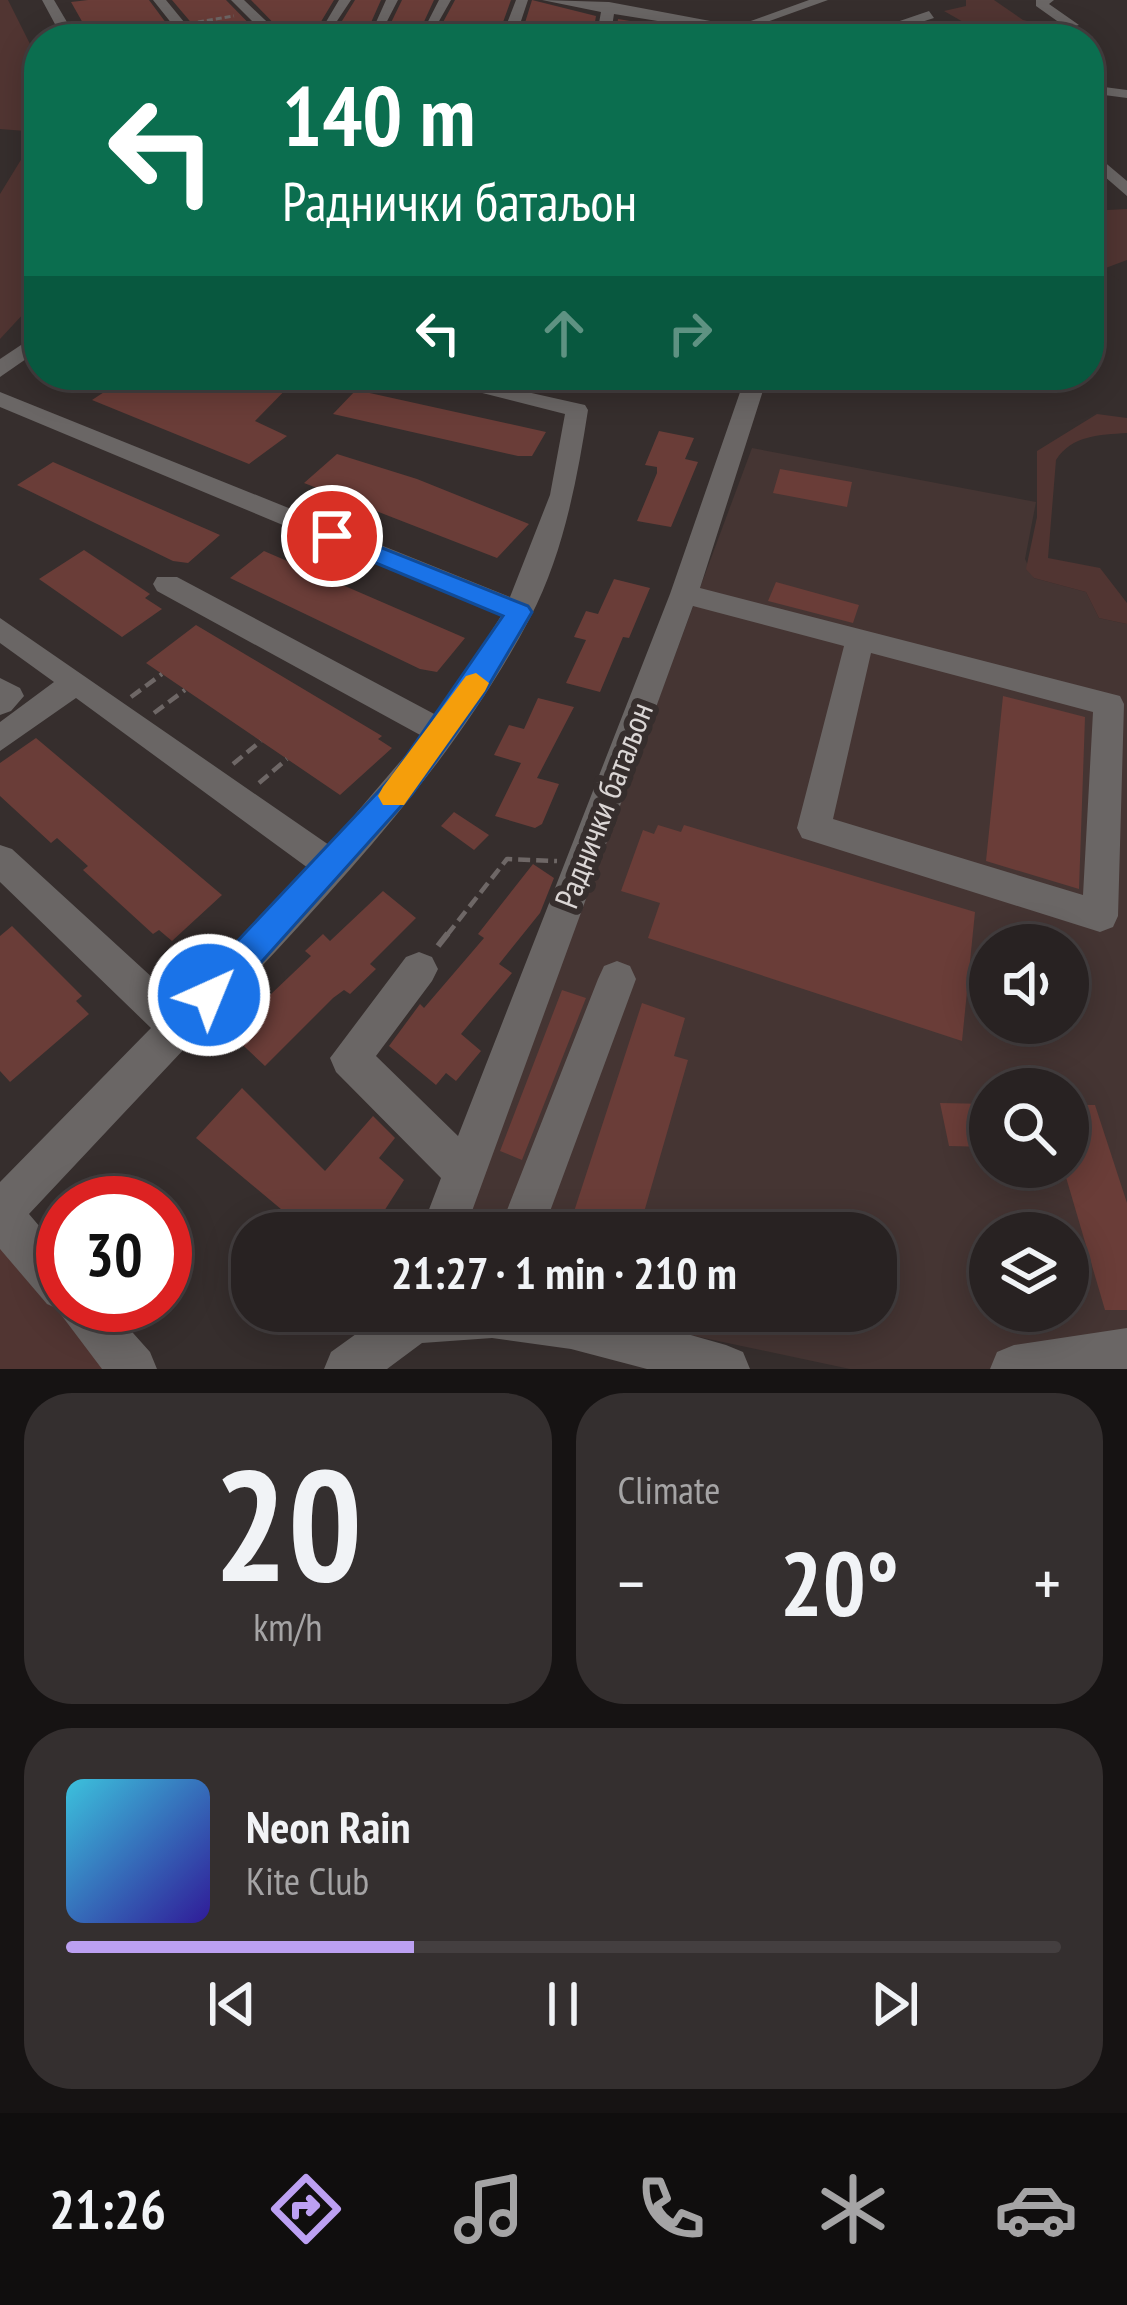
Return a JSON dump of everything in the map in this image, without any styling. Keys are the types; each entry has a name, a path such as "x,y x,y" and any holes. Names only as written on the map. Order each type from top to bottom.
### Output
{"street":[{"path":"159,0 179,24"},
{"path":"237,0 262,24"},
{"path":"328,24 345,0"},
{"path":"548,0 637,10 701,24"},
{"path":"637,10 674,0"},
{"path":"752,24 822,0"},
{"path":"1048,0 1040,3 1071,24"},
{"path":"606,24 609,6"},
{"path":"656,14 656,24"},
{"path":"901,24 929,14"},
{"path":"1104,169 1127,191"},
{"path":"0,370 24,351"},
{"path":"36,1256 0,1214 333,867 441,733 519,612 562,501 577,410 488,390"},
{"name":"Раднички батаљон","path":"449,1212 684,594 752,390"},
{"path":"0,400 519,612"},
{"path":"167,584 441,733"},
{"path":"684,594 860,638 1108,704 1100,916 814,828 860,638"},
{"path":"0,628 333,867"},
{"path":"0,739 76,682"},
{"path":"0,689 9,696 0,703"},
{"path":"0,860 178,1028"},
{"path":"418,969 350,1058 464,1170"},
{"path":"528,1212 617,979"},
{"path":"102,1332 134,1369"},
{"path":"348,1369 394,1332"},
{"path":"597,1332 725,1369"},
{"path":"1014,1369 1127,1352"}],"path":[{"path":"179,24 251,14"},
{"path":"131,697 162,674"},
{"path":"154,713 185,690"},
{"path":"229,767 261,741"},
{"path":"255,786 287,759"},
{"path":"418,969 507,859 580,864"}],"shaded area":[{"path":"0,0 8,0 24,32 24,131 0,129"},
{"path":"966,0 994,0 1023,20 1040,24 967,24 944,11 966,6"},
{"path":"24,155 24,313 0,339 0,194"},
{"path":"1127,209 1127,260 1104,269 1104,210"},
{"path":"1097,414 1127,418 1127,433 1078,441 1056,460 1048,558 1100,568 1127,603 1127,624 1099,618 1086,592 1034,578 1026,569 1037,517 1037,451"},
{"path":"752,448 1036,502 1025,559 1034,578 1086,592 1099,618 1127,624 1127,1369 850,1369 676,1332 897,1332 897,1212 468,1212"},
{"path":"0,1215 36,1266 36,1332 93,1332 133,1369 0,1369"}],"building":[{"path":"149,0 167,24 83,24 71,2"},
{"path":"172,0 226,0 249,24 192,24"},
{"path":"251,0 334,0 320,24 274,24"},
{"path":"355,0 381,0 370,24 340,24"},
{"path":"402,0 434,0 423,24 390,24"},
{"path":"455,0 511,0 502,24 442,24"},
{"path":"532,0 596,16 595,24 525,24"},
{"path":"107,390 285,390 255,421 287,436 249,464 92,400"},
{"path":"356,390 546,432 532,456 518,456 333,414"},
{"path":"659,431 694,438 685,459 698,462 671,527 637,521 657,473 657,467 645,465"},
{"path":"337,454 417,479 529,524 497,558 304,483"},
{"path":"53,462 220,535 188,563 173,561 17,485"},
{"path":"780,469 852,482 847,507 773,493"},
{"path":"84,550 150,594 145,598 162,609 122,637 39,579"},
{"path":"264,551 465,638 437,672 420,669 230,578"},
{"path":"614,579 650,588 629,638 623,637 600,692 566,683 586,640 574,637 586,611 598,614"},
{"path":"776,582 859,605 853,623 768,601"},
{"path":"196,625 382,736 378,739 392,748 340,795 146,663"},
{"path":"1003,696 1085,717 1079,889 986,861"},
{"path":"538,698 574,707 537,778 559,784 542,824 535,828 495,816 521,763 494,755 509,725 524,729"},
{"path":"36,738 222,895 172,941 159,930 153,934 83,870 88,866 57,838 51,843 0,796 0,763"},
{"path":"454,812 489,835 474,850 441,826"},
{"path":"658,825 681,832 684,825 975,912 974,924 969,924 962,1041 648,938 660,903 621,891 643,830 654,834"},
{"path":"533,864 554,878 540,913 499,964 512,973 461,1034 481,1051 456,1081 446,1073 436,1085 389,1046 420,1004 424,1008 484,938 478,934"},
{"path":"383,891 416,918 370,964 376,969 350,994 344,990 333,998 265,1066 230,1033 311,956 305,951 323,934 330,941"},
{"path":"12,926 82,996 76,1001 89,1014 10,1082 0,1071 0,936"},
{"path":"562,990 586,998 522,1160 500,1151"},
{"path":"642,1003 685,1018 674,1056 688,1060 644,1212 574,1212"},
{"path":"242,1088 325,1171 373,1116 395,1138 379,1158 404,1180 383,1212 284,1212 196,1138"},
{"path":"940,1103 969,1104 969,1146 949,1146"},
{"path":"1089,1105 1095,1105 1127,1203 1127,1310 1105,1310 1089,1256 1089,1212 1076,1212 1069,1188 1089,1188"}],"slow traffic":[{"path":"393,796 476,683"}],"route":[{"path":"209,995 333,867 402,786 473,688 519,612 332,536"}]}
